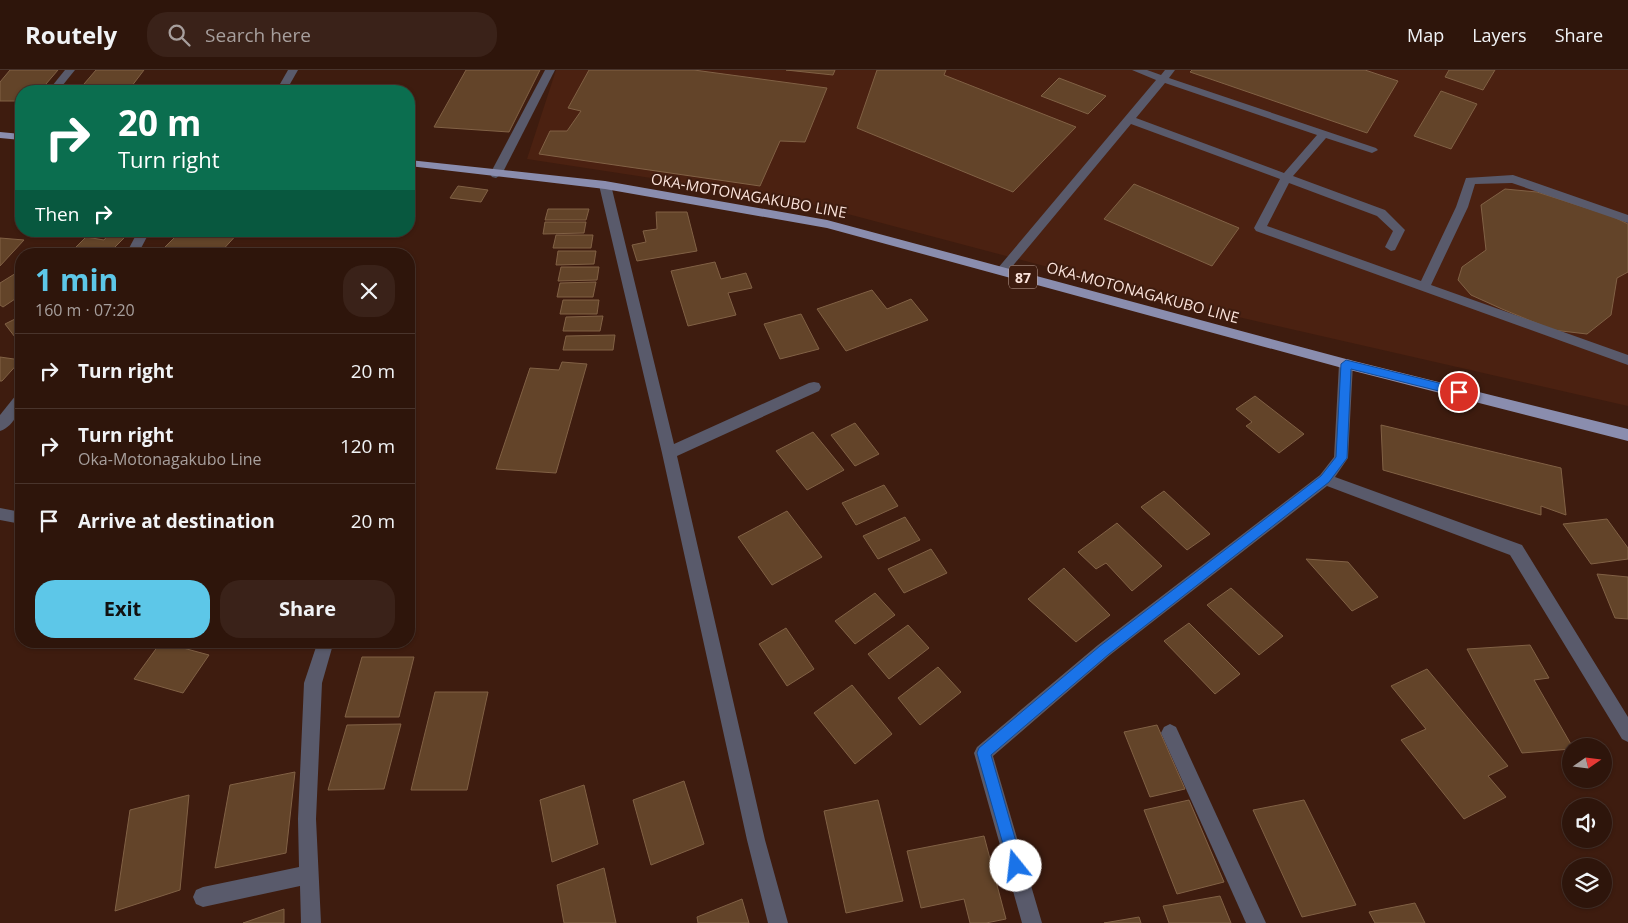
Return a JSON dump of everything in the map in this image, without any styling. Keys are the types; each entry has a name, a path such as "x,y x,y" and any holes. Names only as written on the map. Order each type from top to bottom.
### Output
{"main road":[{"path":"0,135 15,134"},
{"name":"OKA-MOTONAGAKUBO LINE","path":"415,164 605,185 827,224 1346,364 1628,435"}],"street":[{"path":"58,85 70,70"},
{"path":"284,85 293,70"},
{"path":"496,174 550,70"},
{"path":"1137,70 1166,74 1323,134 1372,150"},
{"path":"1002,271 1166,74"},
{"path":"1128,119 1381,213 1398,230 1391,247"},
{"path":"1323,134 1286,178 1260,228 1628,360"},
{"path":"1424,287 1462,207 1470,181 1513,179 1628,219"},
{"path":"605,185 669,453 756,840 778,923"},
{"path":"1032,923 983,753 1104,650 1325,479 1341,458 1346,364"},
{"path":"669,453 814,387"},
{"path":"0,425 15,406"},
{"path":"1325,479 1516,550 1628,733"},
{"path":"0,514 15,517"},
{"path":"311,923 307,819 313,683 324,648"},
{"path":"1170,733 1256,923"},
{"path":"203,897 308,875"}],"shaded area":[{"path":"556,70 1628,70 1628,406 1221,313 795,200 527,159"}],"building":[{"path":"10,70 58,70 45,85 15,85 15,101 0,101 0,82"},
{"path":"96,70 144,70 133,85 83,85"},
{"path":"466,70 540,70 509,132 434,127"},
{"path":"589,70 694,70 827,88 805,142 780,141 760,186 539,154 550,131 567,131 581,111 568,108"},
{"path":"786,70 835,70 833,75"},
{"path":"877,70 946,70 944,75 1076,127 1013,192 857,128"},
{"path":"1192,70 1365,70 1398,81 1367,133 1190,72"},
{"path":"1449,70 1495,70 1483,90 1445,77"},
{"path":"1059,78 1106,96 1088,114 1041,96"},
{"path":"1441,91 1477,104 1451,149 1414,136"},
{"path":"1134,184 1239,228 1212,266 1104,219"},
{"path":"458,186 488,190 481,202 450,198"},
{"path":"1505,189 1537,192 1612,216 1628,224 1628,272 1617,278 1611,315 1587,334 1553,330 1502,309 1471,295 1458,280 1462,267 1486,250 1481,205"},
{"path":"548,209 589,209 586,220 545,220"},
{"path":"656,212 687,212 697,251 637,261 632,245 646,242 643,231 657,229"},
{"path":"545,222 586,222 584,233 543,234"},
{"path":"556,235 593,235 591,248 553,248"},
{"path":"86,237 104,240 106,237 125,237 114,248 75,248"},
{"path":"175,237 235,237 224,248 164,248"},
{"path":"0,238 24,240 15,248 0,266"},
{"path":"558,251 596,251 594,264 556,265"},
{"path":"715,262 721,279 746,273 752,288 728,293 736,315 688,326 671,271"},
{"path":"561,267 599,267 597,280 558,281"},
{"path":"15,274 15,299 3,307 0,305 0,283"},
{"path":"596,282 593,297 557,297 560,283"},
{"path":"872,290 887,309 911,299 928,320 846,351 817,309"},
{"path":"563,300 599,300 597,314 560,314"},
{"path":"801,314 819,349 780,359 764,324"},
{"path":"603,316 600,331 563,331 566,317"},
{"path":"15,319 15,337 5,324"},
{"path":"615,335 613,350 563,350 566,336"},
{"path":"0,357 15,359 15,367 0,381"},
{"path":"562,362 587,364 556,473 496,469 530,368 559,370"},
{"path":"1255,396 1304,434 1279,453 1246,426 1252,422 1236,409"},
{"path":"855,423 879,454 855,466 831,435"},
{"path":"1381,425 1561,468 1566,515 1541,506 1541,515 1383,470"},
{"path":"813,432 844,470 807,490 776,451"},
{"path":"884,485 898,506 856,525 842,503"},
{"path":"1164,491 1210,534 1187,550 1141,507"},
{"path":"787,511 822,557 772,585 738,537"},
{"path":"905,517 920,540 878,559 863,536"},
{"path":"1607,519 1628,548 1628,559 1591,564 1563,524"},
{"path":"1117,523 1162,566 1132,591 1106,563 1096,569 1078,552"},
{"path":"931,549 947,573 904,593 888,569"},
{"path":"1306,559 1348,562 1378,597 1352,611"},
{"path":"1064,568 1110,615 1076,642 1028,599"},
{"path":"1597,574 1628,577 1628,619 1615,618"},
{"path":"1231,588 1283,636 1259,655 1207,605"},
{"path":"875,593 895,615 855,644 835,621"},
{"path":"1189,623 1240,674 1215,694 1164,641"},
{"path":"908,625 929,648 889,679 868,654"},
{"path":"786,628 814,669 787,686 759,644"},
{"path":"1530,645 1549,678 1534,680 1567,738 1562,738 1562,750 1522,753 1467,649"},
{"path":"157,648 183,648 209,655 183,693 134,679"},
{"path":"362,657 414,657 399,717 345,717"},
{"path":"938,667 961,692 920,725 898,698"},
{"path":"1427,669 1508,766 1488,776 1506,797 1464,819 1401,740 1426,729 1391,686"},
{"path":"852,685 892,734 855,764 814,713"},
{"path":"435,692 488,692 467,790 411,790"},
{"path":"401,724 384,789 328,790 347,725"},
{"path":"1157,725 1185,789 1150,797 1124,732"},
{"path":"295,772 286,853 215,868 230,785"},
{"path":"684,781 704,844 651,865 633,800"},
{"path":"584,785 598,844 552,862 540,800"},
{"path":"189,795 180,890 115,911 130,810"},
{"path":"878,800 903,901 846,913 824,811"},
{"path":"1189,800 1224,882 1177,894 1144,810"},
{"path":"1304,800 1356,905 1302,917 1253,810"},
{"path":"984,836 1006,919 986,923 970,923 964,899 921,908 907,851"},
{"path":"604,868 616,923 564,923 557,885"},
{"path":"1220,896 1231,923 1169,923 1163,906"},
{"path":"742,899 749,923 698,923 697,917"},
{"path":"1415,903 1425,923 1375,923 1369,912"},
{"path":"284,909 284,923 243,923"},
{"path":"1139,917 1141,923 1104,923"}],"route":[{"path":"1016,866 983,753 1104,650 1325,479 1341,458 1346,364 1459,392"}]}
